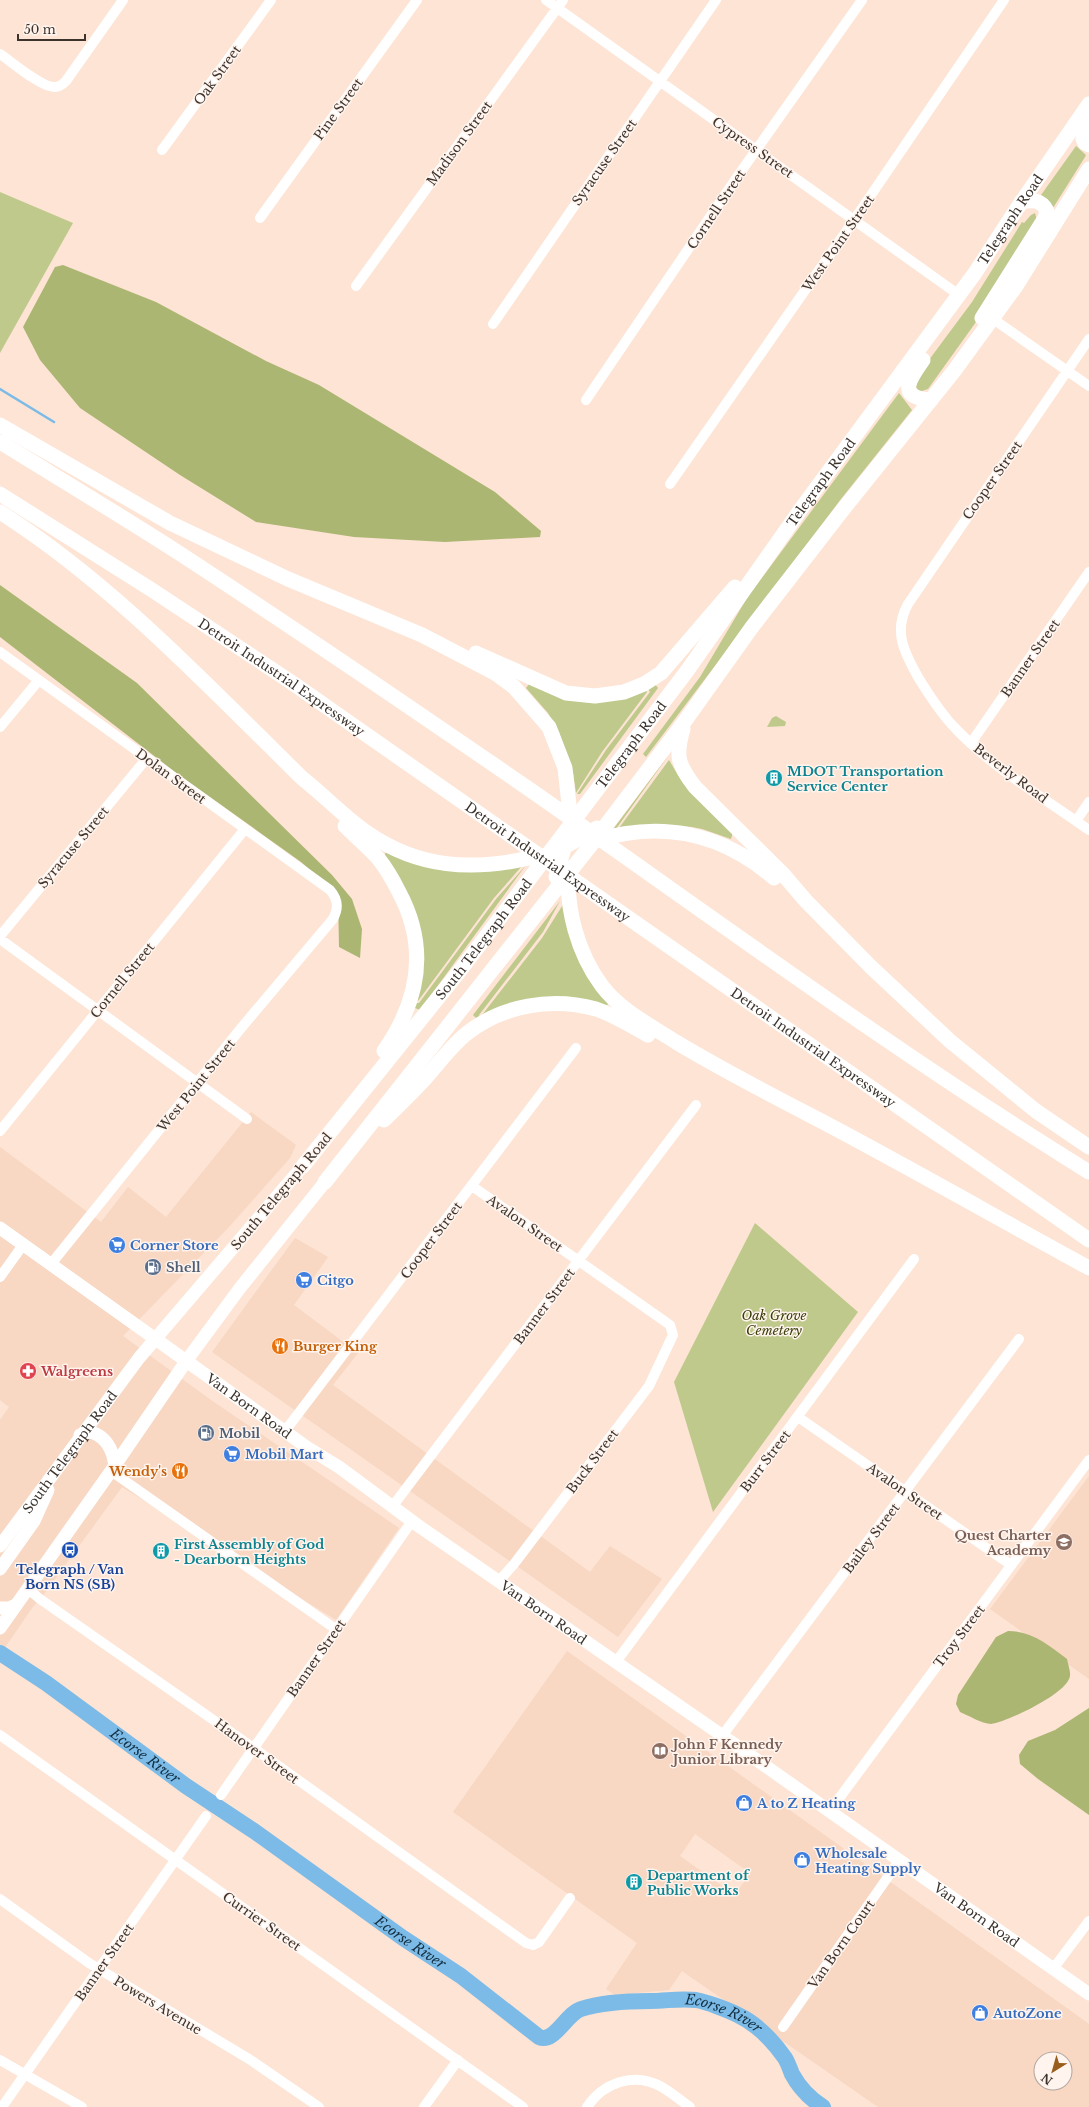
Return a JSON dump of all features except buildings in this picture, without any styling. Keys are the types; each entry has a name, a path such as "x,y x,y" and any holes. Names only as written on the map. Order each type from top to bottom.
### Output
{"highway":[{"name":"Telegraph Road","path":"546,855 687,671 801,509 959,295 1089,104"},
{"path":"1089,125 1083,139 1085,143 1089,145"},
{"path":"569,870 594,841 616,810 685,721 757,621 993,319 1016,286 1089,169"},
{"path":"964,357 974,331 1045,218 1047,211 1039,201 1033,200 1021,202"},
{"path":"931,400 914,397 909,393 907,388 909,382 980,284 992,248"},
{"path":"0,425 170,524 254,564 422,636 500,677 514,687 549,728 565,768 571,823 569,847 569,894 575,927 590,967 602,987 620,1005 702,1059 909,1168 1089,1268"},
{"path":"0,442 176,551 248,598 527,788 862,1024 1002,1118 1089,1172"},
{"name":"Detroit Industrial Expressway","path":"0,494 152,590 291,682 1089,1240"},
{"path":"422,636 468,650 566,693 595,696 624,692 644,684 665,669 801,509"},
{"path":"0,512 64,558 124,607 302,778 370,835 387,845 417,857 446,865 477,866 506,864 546,855 612,835 638,831 678,832 708,839 746,856 806,901"},
{"path":"685,721 678,744 678,754 683,772 695,787 782,873 806,901 872,967 950,1041 1036,1112 1089,1147"},
{"path":"302,778 320,801 378,858 390,875 412,921 417,955 414,988 406,1014 394,1036 313,1154"},
{"path":"547,899 594,794"},
{"path":"525,883 569,847 597,828 616,810"},
{"name":"South Telegraph Road","path":"303,1166 462,968 546,855"},
{"name":"South Telegraph Road","path":"330,1176 569,870"},
{"path":"330,1176 466,1034 484,1022 525,1006 547,1003 572,1004 597,1010 674,1048 702,1059"}],"main road":[{"name":"South Telegraph Road","path":"0,1546 80,1435 155,1338 303,1166"},
{"name":"South Telegraph Road","path":"0,1628 113,1469 187,1360 240,1288 330,1176"},
{"name":"Van Born Road","path":"0,1228 285,1431 339,1467 392,1507 498,1582 616,1662 1089,1994"},
{"path":"80,1435 91,1432 104,1439 113,1455 113,1469"},
{"path":"0,1569 34,1522 58,1466"},
{"path":"0,1608 8,1608 16,1605"}],"street":[{"path":"0,54 46,85 57,87 66,81 123,0"},
{"name":"Oak Street","path":"162,150 271,0"},
{"name":"Pine Street","path":"260,218 417,0"},
{"name":"Cypress Street","path":"546,0 560,4 659,82 959,295"},
{"name":"Syracuse Street","path":"492,324 716,0"},
{"name":"Cornell Street","path":"586,400 731,186 758,151 804,81 862,0"},
{"name":"West Point Street","path":"670,484 854,220 1004,0"},
{"name":"Madison Street","path":"356,286 560,4"},
{"path":"993,319 1089,386"},
{"name":"Cooper Street","path":"900,624 908,604 1089,339"},
{"name":"Banner Street","path":"971,743 1089,572"},
{"name":"Beverly Road","path":"900,624 900,637 906,656 935,702 955,728 994,764 1089,830"},
{"name":"Dolan Street","path":"0,652 330,890 336,899 337,904"},
{"path":"0,727 39,680"},
{"name":"Syracuse Street","path":"0,938 147,758"},
{"path":"1076,821 1089,802"},
{"name":"Cornell Street","path":"0,1132 245,829"},
{"name":"West Point Street","path":"51,1264 197,1082 333,919 337,904"},
{"path":"0,938 247,1118"},
{"name":"Cooper Street","path":"285,1431 576,1048"},
{"name":"Banner Street","path":"392,1507 696,1105"},
{"name":"Avalon Street","path":"472,1186 670,1325 673,1332"},
{"path":"0,1277 23,1245"},
{"name":"Burr Street","path":"616,1662 914,1259"},
{"name":"Buck Street","path":"498,1582 514,1564 649,1386 673,1332"},
{"name":"Bailey Street","path":"722,1736 1019,1339"},
{"name":"Avalon Street","path":"798,1417 1011,1565"},
{"name":"Troy Street","path":"829,1812 1089,1460"},
{"path":"113,1469 337,1630"},
{"name":"Banner Street","path":"220,1795 412,1521"},
{"name":"Hanover Street","path":"27,1588 40,1599 526,1943 533,1945 539,1942 570,1898"},
{"name":"Currier Street","path":"0,1735 523,2107"},
{"name":"Banner Street","path":"2,2107 206,1816"},
{"name":"Van Born Court","path":"783,2027 899,1861"},
{"name":"Powers Avenue","path":"0,1899 99,1970 249,2059 319,2107"},
{"path":"1054,1969 1089,1921"},
{"path":"0,2060 82,2107"},
{"path":"424,2107 458,2060"},
{"path":"587,2107 604,2089 617,2083 629,2080 641,2080 659,2086 690,2107"}],"shaded area":[{"path":"251,1112 296,1145 290,1158 228,1228 123,1336 211,1400 399,1528 336,1620 122,1487 44,1594 32,1608 0,1655 0,1420 9,1407 0,1400 0,1147 101,1222 128,1187 166,1217"},
{"path":"295,1238 328,1257 294,1305 358,1353 333,1385 590,1572 610,1546 662,1579 618,1637 212,1352"},
{"name":"Quest Charter Academy","path":"1089,1476 1089,1679 990,1609"},
{"path":"567,1651 1089,2024 1089,2107 878,2107 682,1971 669,1990 615,1995 606,1989 637,1943 453,1812","holes":["695,1834 750,1873 735,1895 680,1856"]}],"green space":[{"path":"1076,146 1086,155 1053,208 1041,195"},
{"path":"0,192 73,223 0,353"},
{"path":"1035,213 1037,220 981,315 928,389 919,392 916,387 920,372 972,302 1022,222 1024,223 1031,215"},
{"path":"63,265 156,302 266,361 319,385 495,492 541,531 540,537 445,542 354,537 256,522 180,475 80,408 40,360 23,327 55,267"},
{"path":"899,393 912,410 841,499 646,757 643,754 700,677 747,598"},
{"path":"0,585 137,683 332,875 352,899 362,929 360,958 339,947 338,894 301,862 175,772 0,637"},
{"path":"530,683 556,693 645,688 647,692 602,752 576,793 573,772 559,732 548,713 526,688"},
{"path":"654,683 658,688 580,794 577,794 606,750 650,692 647,687"},
{"path":"776,716 786,722 785,726 767,727 772,718"},
{"path":"668,756 616,829 614,828 667,757"},
{"path":"669,760 681,780 733,832 731,839 692,827 650,825 619,828"},
{"path":"386,852 521,867 494,898 418,1001 416,1000 421,969 383,858"},
{"path":"526,865 420,1010 415,1008 414,1003 419,1003 496,899"},
{"path":"560,901 543,932 479,1015 481,1019 478,1020 473,1015"},
{"path":"564,903 608,1004 605,1008 584,1002 483,1017 482,1015 542,938"},
{"name":"Oak Grove Cemetery","path":"755,1223 858,1312 713,1512 674,1382"},
{"path":"1008,1631 1025,1633 1032,1636 1067,1659 1070,1677 1065,1685 1057,1692 1034,1707 999,1722 987,1724 960,1712 956,1704 958,1695 996,1637"},
{"path":"1089,1708 1089,1815 1038,1779 1020,1764 1019,1755 1028,1741 1055,1730"}],"waterway":[{"path":"0,389 54,422"},
{"name":"Ecorse River","path":"0,1653 46,1683 186,1786 254,1831 403,1938 461,1976 539,2037 544,2038 550,2036 555,2033 570,2016 581,2009 589,2007 607,2003 624,2002 684,1999 701,2001 734,2013 758,2028 770,2039 785,2058 792,2074 802,2089 809,2097 823,2107"}],"place":[{"name":"MDOT Transportation Service Center","path":"774,778"},
{"name":"Corner Store","path":"117,1245"},
{"name":"Shell","path":"153,1267"},
{"name":"Citgo","path":"304,1280"},
{"name":"Burger King","path":"280,1346"},
{"name":"Walgreens","path":"28,1371"},
{"name":"Mobil","path":"206,1433"},
{"name":"Mobil Mart","path":"232,1454"},
{"name":"Wendy's","path":"180,1471"},
{"name":"Quest Charter Academy","path":"1064,1542"},
{"name":"Telegraph / Van Born NS (SB)","path":"70,1550"},
{"name":"First Assembly of God - Dearborn Heights","path":"161,1551"},
{"name":"John F Kennedy Junior Library","path":"660,1751"},
{"name":"A to Z Heating","path":"744,1803"},
{"name":"Wholesale Heating Supply","path":"802,1860"},
{"name":"Department of Public Works","path":"634,1882"},
{"name":"AutoZone","path":"980,2013"}]}
